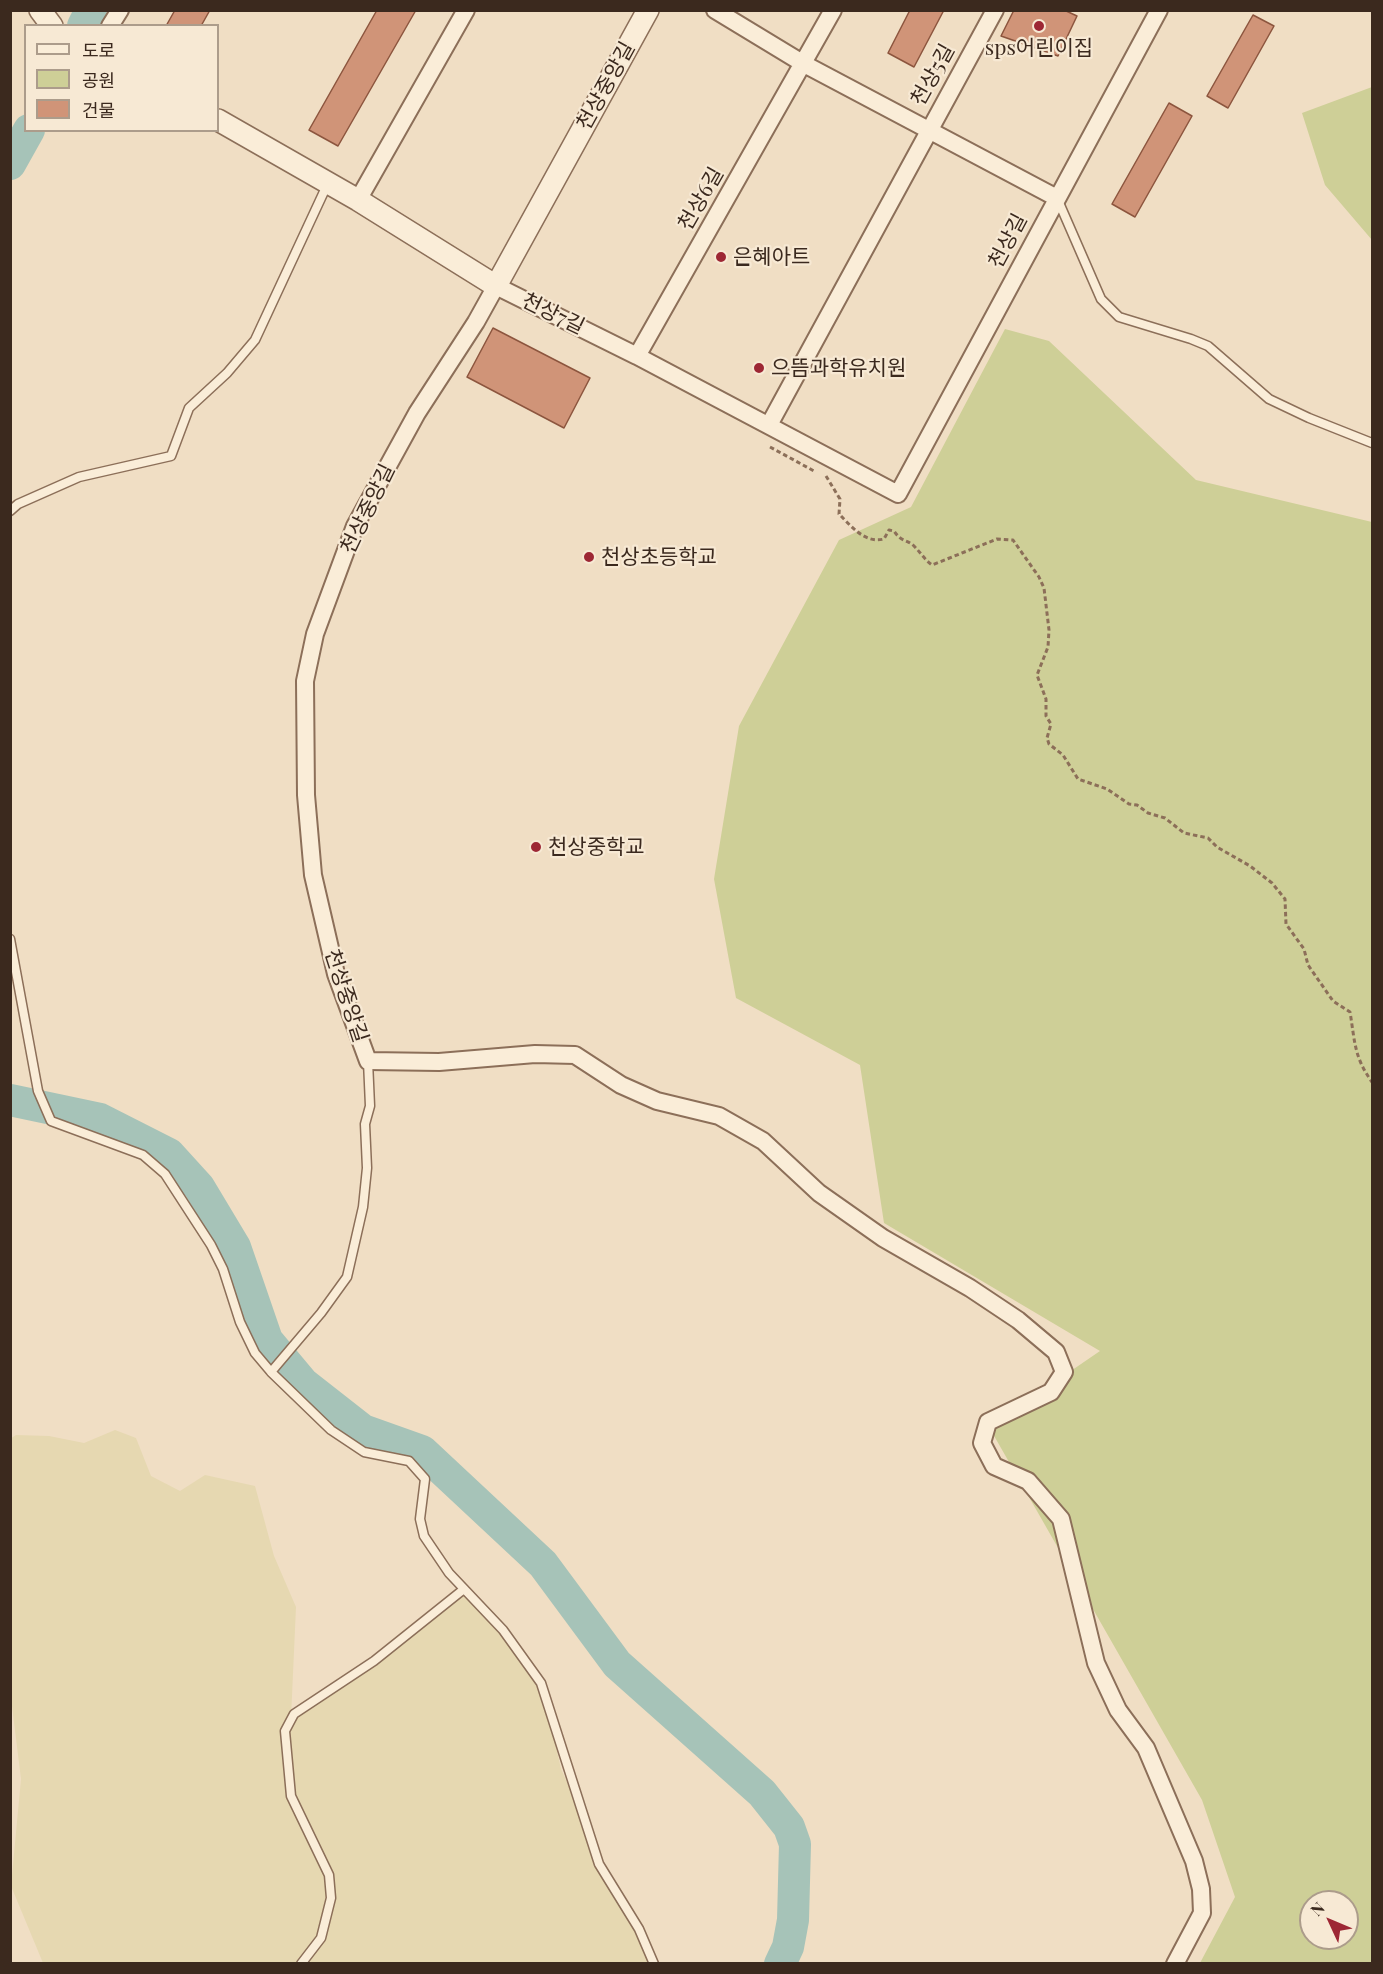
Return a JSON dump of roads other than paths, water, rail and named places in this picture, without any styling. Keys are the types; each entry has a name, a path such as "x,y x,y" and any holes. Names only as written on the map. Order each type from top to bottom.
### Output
{"street":[{"path":"111,24 120,10"},
{"path":"357,200 466,10"},
{"name":"천상중앙길","path":"368,1061 336,974 314,875 306,795 305,681 315,634 355,526 417,413 476,322 648,10"},
{"path":"716,10 804,64 1057,198"},
{"path":"804,64 833,10"},
{"name":"천상5길","path":"927,130 995,10"},
{"name":"천상길","path":"898,494 1159,10"},
{"name":"천상6길","path":"637,356 804,64"},
{"name":"천상7길","path":"219,121 357,200 496,286 637,356 898,494"},
{"path":"769,425 927,130"},
{"path":"368,1061 439,1062 535,1054 575,1055 621,1085 657,1101 719,1116 763,1141 819,1193 883,1238 970,1288 1018,1320 1056,1352 1064,1372 1051,1392 988,1422 982,1443 994,1466 1028,1481 1061,1519 1096,1663 1118,1710 1146,1748 1194,1861 1201,1889 1202,1913 1174,1964"}],"lane":[{"path":"10,512 18,504 79,477 171,456 189,408 227,373 255,340 328,183"},
{"path":"1057,198 1101,299 1119,317 1208,346 1269,399 1372,443"},
{"path":"10,939 38,1091 51,1121 143,1155 165,1174 211,1245 223,1269 240,1322 255,1353 274,1369 332,1430 364,1452 409,1461 425,1479 420,1519 424,1536 448,1573 503,1630 541,1683 599,1864 639,1929 654,1964"},
{"path":"274,1369 347,1277 353,1257 367,1168 365,1124 370,1106 368,1061"},
{"path":"301,1964 321,1938 330,1898 329,1875 291,1796 285,1731 294,1714 374,1661 464,1589"}],"waterway":[{"path":"84,24 91,10"},
{"path":"10,164 28,132"},
{"path":"10,1100 100,1119 169,1154 199,1187 235,1247 267,1340 303,1383 363,1430 422,1451 543,1564 617,1664 762,1793 789,1827 795,1844 793,1920 788,1947 780,1964"}],"place":[{"name":"sps어린이집","path":"1039,26"},
{"name":"은혜아트","path":"721,257"},
{"name":"으뜸과학유치원","path":"759,368"},
{"name":"천상초등학교","path":"589,557"},
{"name":"천상중학교","path":"536,847"}]}
